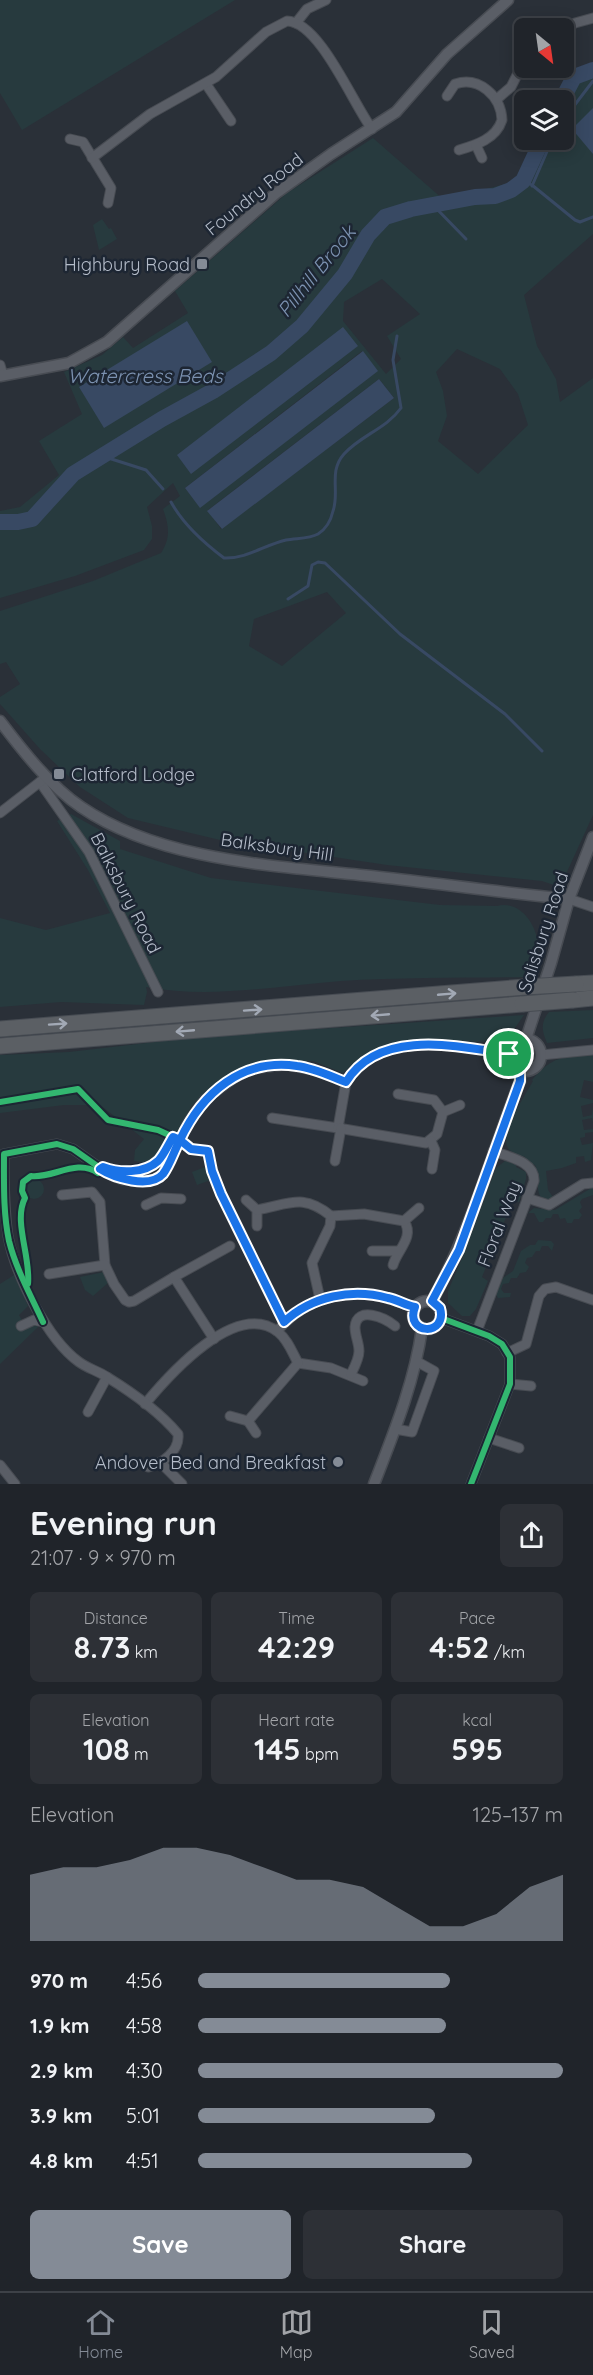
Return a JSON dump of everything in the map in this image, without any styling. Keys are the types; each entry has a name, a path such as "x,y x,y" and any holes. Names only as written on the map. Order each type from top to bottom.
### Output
{"highway":[{"path":"0,1029 593,983"},
{"path":"0,1046 593,998"}],"street":[{"path":"296,22 307,9 326,0"},
{"name":"Foundry Road","path":"1,372 61,365 97,350 127,327 275,194 396,112 447,54 508,0"},
{"path":"574,24 593,18"},
{"path":"92,158 158,109 206,84 273,27 287,21 296,22 318,43 333,62 358,109 372,129"},
{"path":"497,99 511,87 516,78"},
{"path":"447,96 456,79 471,82 485,89 497,99 502,113 501,124 487,139 459,150"},
{"path":"206,84 231,121"},
{"path":"215,117 224,111"},
{"path":"131,128 138,136"},
{"path":"70,139 83,142 111,188 108,203"},
{"path":"476,145 482,159"},
{"name":"Balksbury Hill","path":"0,721 44,779 80,807 108,822 163,845 257,863 568,899 593,907"},
{"path":"0,813 44,779"},
{"name":"Balksbury Road","path":"44,779 89,852 158,992"},
{"name":"Salisbury Road","path":"526,1039 551,963 568,899 593,837"},
{"path":"526,1039 538,1046 541,1055 535,1068 520,1071 512,1064 509,1054 512,1045 526,1039"},
{"path":"335,1161 346,1082 352,1072 370,1058 408,1046 442,1044 509,1054"},
{"path":"541,1055 593,1050"},
{"path":"148,1467 162,1464 178,1443 178,1434 145,1404 69,1354 43,1322 9,1239 5,1213 2,1154 57,1144 73,1149 110,1175 122,1179 154,1180 165,1172 188,1122 204,1100 236,1077 253,1069 286,1065 318,1071 346,1082"},
{"path":"432,1301 459,1250 520,1081 520,1071"},
{"path":"398,1094 434,1100 443,1112"},
{"path":"443,1112 460,1105"},
{"path":"272,1118 420,1144 431,1141 437,1134 443,1112"},
{"path":"431,1141 435,1150 432,1169"},
{"name":"Floral Way","path":"477,1331 534,1181 532,1169 493,1151"},
{"path":"154,1180 161,1198"},
{"path":"525,1202 549,1205 583,1184 593,1183"},
{"path":"62,1195 92,1192 100,1202 105,1265 114,1284 129,1302 230,1246"},
{"path":"146,1205 161,1198 181,1199"},
{"path":"246,1200 257,1209 306,1201 315,1204 331,1216 364,1214 404,1221"},
{"path":"404,1221 419,1208"},
{"path":"257,1209 257,1226"},
{"path":"320,1299 312,1263 330,1226 331,1216"},
{"path":"393,1265 408,1235 408,1228 404,1221"},
{"path":"372,1251 398,1251"},
{"path":"49,1274 105,1265"},
{"path":"174,1277 214,1339"},
{"path":"507,1353 526,1344 539,1296 545,1289 556,1287 593,1300"},
{"path":"277,1331 294,1313 320,1299 359,1294 380,1296 415,1307"},
{"path":"424,1300 432,1301 440,1308 441,1318 434,1328 422,1328 413,1320 415,1307 424,1300"},
{"path":"351,1374 359,1354 355,1328 358,1319 376,1315 394,1326"},
{"path":"441,1318 489,1336 502,1344 510,1357 510,1384 471,1484"},
{"path":"21,1326 34,1320 43,1322"},
{"path":"145,1404 173,1372 214,1339 234,1328 248,1324 263,1325 277,1331 289,1345 298,1363"},
{"path":"374,1484 395,1429 416,1361 422,1328"},
{"path":"395,1429 412,1432 434,1371 416,1361"},
{"path":"298,1363 331,1368 351,1374 363,1381"},
{"path":"248,1421 298,1363"},
{"path":"88,1412 107,1377"},
{"path":"510,1384 531,1386"},
{"path":"230,1416 248,1421 256,1433"},
{"path":"489,1438 519,1448"},
{"path":"162,1464 182,1484"},
{"path":"0,1465 15,1484"}],"green space":[{"path":"0,0 235,0 22,130 0,93"},
{"path":"593,70 593,234 524,295 537,346 556,379 560,402 593,378 593,815 560,887 542,881 387,865 220,840 128,818 80,787 40,749 0,704 0,697 20,684 6,662 0,664 0,611 93,581 161,553 168,531 163,509 180,496 173,483 147,507 152,526 152,539 144,550 75,576 0,598 0,511 20,507 59,475 39,441 82,414 64,372 102,355 123,337 133,348 188,313 175,291 287,193 373,138 444,200 517,181 534,150 574,150 574,90 565,90 571,78","holes":["382,279 420,314 387,336 401,359 386,374 343,321 344,302","457,349 500,369 518,394 528,425 478,474 438,441 447,416 443,391 436,372","362,351 377,371 200,507 185,488","379,379 394,398 221,529 208,510","327,592 346,613 282,666 249,646 254,619"]},
{"path":"102,219 117,239 99,250 93,225"},
{"path":"71,814 120,841 120,849 211,878 440,905 512,906 530,921 537,936 538,952 533,973 528,977 341,981 219,992 146,987 144,1005 61,1002 0,1007 0,918 46,930 110,913 88,870 57,821"},
{"path":"593,1010 593,1038 547,1043 543,1027 549,1012"},
{"path":"524,1015 515,1028 500,1042 417,1041 362,1056 343,1073 313,1061 251,1065 238,1069 200,1097 191,1107 180,1128 148,1163 134,1161 135,1150 144,1139 100,1105 64,1105 0,1113 0,1055 69,1052 198,1037"},
{"path":"593,1055 593,1082 584,1080 580,1097 593,1100 593,1103 581,1106 583,1117 592,1115 593,1107 593,1123 592,1118 582,1120 584,1130 593,1129 593,1132 585,1133 585,1137 580,1138 582,1145 593,1143 591,1160 585,1162 584,1156 576,1157 576,1163 546,1171 548,1190 553,1197 560,1195 552,1202 542,1199 538,1191 538,1174 535,1165 524,1161 525,1157 513,1153 508,1148 506,1142 510,1124 532,1080 546,1066 566,1057"},
{"path":"505,1161 516,1164 516,1167 526,1172 526,1179 519,1202 513,1200 482,1277 488,1281 476,1309 470,1316 462,1316 448,1303 448,1291 496,1168"},
{"path":"208,1166 213,1179 197,1185 192,1172"},
{"path":"34,1179 41,1182 44,1189 41,1196 34,1199 27,1196 24,1189 27,1182"},
{"path":"593,1187 593,1195 580,1202 582,1207 579,1211 582,1215 579,1219 574,1219 572,1223 567,1223 565,1218 560,1219 558,1214 553,1214 551,1218 539,1222 534,1213 528,1213 534,1208 555,1210"},
{"path":"538,1240 551,1241 554,1244 552,1251 548,1246 542,1246 540,1251 536,1251 532,1257 527,1258 525,1263 529,1267 526,1272 520,1273 517,1278 511,1278 509,1283 503,1284 501,1289 504,1293 511,1293 510,1297 498,1298 496,1294 503,1278 513,1271 521,1251 530,1245 535,1245"},
{"path":"104,1272 109,1282 93,1296 85,1290 80,1277"},
{"path":"14,1275 28,1306 19,1315 25,1326 36,1323 38,1327 0,1364 0,1284"}],"water":[{"path":"593,108 593,154 574,131 574,127"},
{"name":"Watercress Beds","path":"187,321 212,362 104,428 79,387"},
{"name":"Watercress Beds","path":"343,327 358,346 191,474 177,455"},
{"path":"363,351 378,371 200,508 185,488"},
{"path":"379,379 394,398 222,529 207,511"}],"waterway":[{"name":"Pillhill Brook","path":"567,90 574,77 593,70"},
{"path":"574,106 593,81"},
{"name":"Pillhill Brook","path":"0,522 32,519 73,474 162,419 213,391 271,353 302,326 345,274 368,235 385,217 411,209 475,197 495,196 511,190 523,181 537,150"},
{"path":"532,186 548,150"},
{"path":"523,181 532,185 575,220 580,222 593,217"},
{"path":"433,205 466,239"},
{"path":"171,502 194,533 224,558 248,554 278,542 311,537 321,532 328,524 335,504 335,475 339,461 351,447 388,421 401,408 393,360 397,336"},
{"path":"102,456 146,470 163,489"},
{"path":"288,599 308,586 312,565 318,562 325,563 400,634 505,714 542,751"}],"cycle path":[{"path":"43,1322 20,1272 9,1241 5,1209 4,1154 57,1144 73,1149 110,1175 122,1180 154,1180 165,1172 188,1122 204,1100 236,1077 253,1069 286,1065 318,1071 346,1082 360,1065 378,1054 399,1047 444,1045 509,1054"},
{"path":"0,1102 78,1089 108,1120 158,1130 180,1140 191,1149 208,1151 211,1171 221,1194 284,1322"},
{"path":"28,1284 21,1228 25,1198 22,1191 23,1182 31,1176 47,1175 73,1168 90,1169 98,1173 103,1167 116,1172 150,1166 158,1161 168,1145"},
{"path":"441,1318 489,1336 502,1344 510,1357 510,1384 471,1484"}],"place":[{"name":"Highbury Road","path":"202,264"},
{"name":"Clatford Lodge","path":"59,774"},
{"name":"Andover Bed and Breakfast","path":"338,1462"}],"route":[{"path":"509,1054 442,1044 408,1046 370,1058 352,1072 346,1082 298,1066 253,1069 227,1082 204,1100 188,1122 180,1140 173,1137 158,1161 150,1166 127,1172 116,1172 103,1167 100,1169 122,1179 154,1180 165,1172 180,1140 196,1151 208,1151 212,1171 221,1194 284,1322 306,1305 320,1299 359,1294 390,1298 415,1307 412,1315 415,1323 422,1328 434,1328 440,1322 441,1314 440,1308 432,1301 459,1250 520,1081 520,1071 512,1064 509,1054"}]}
